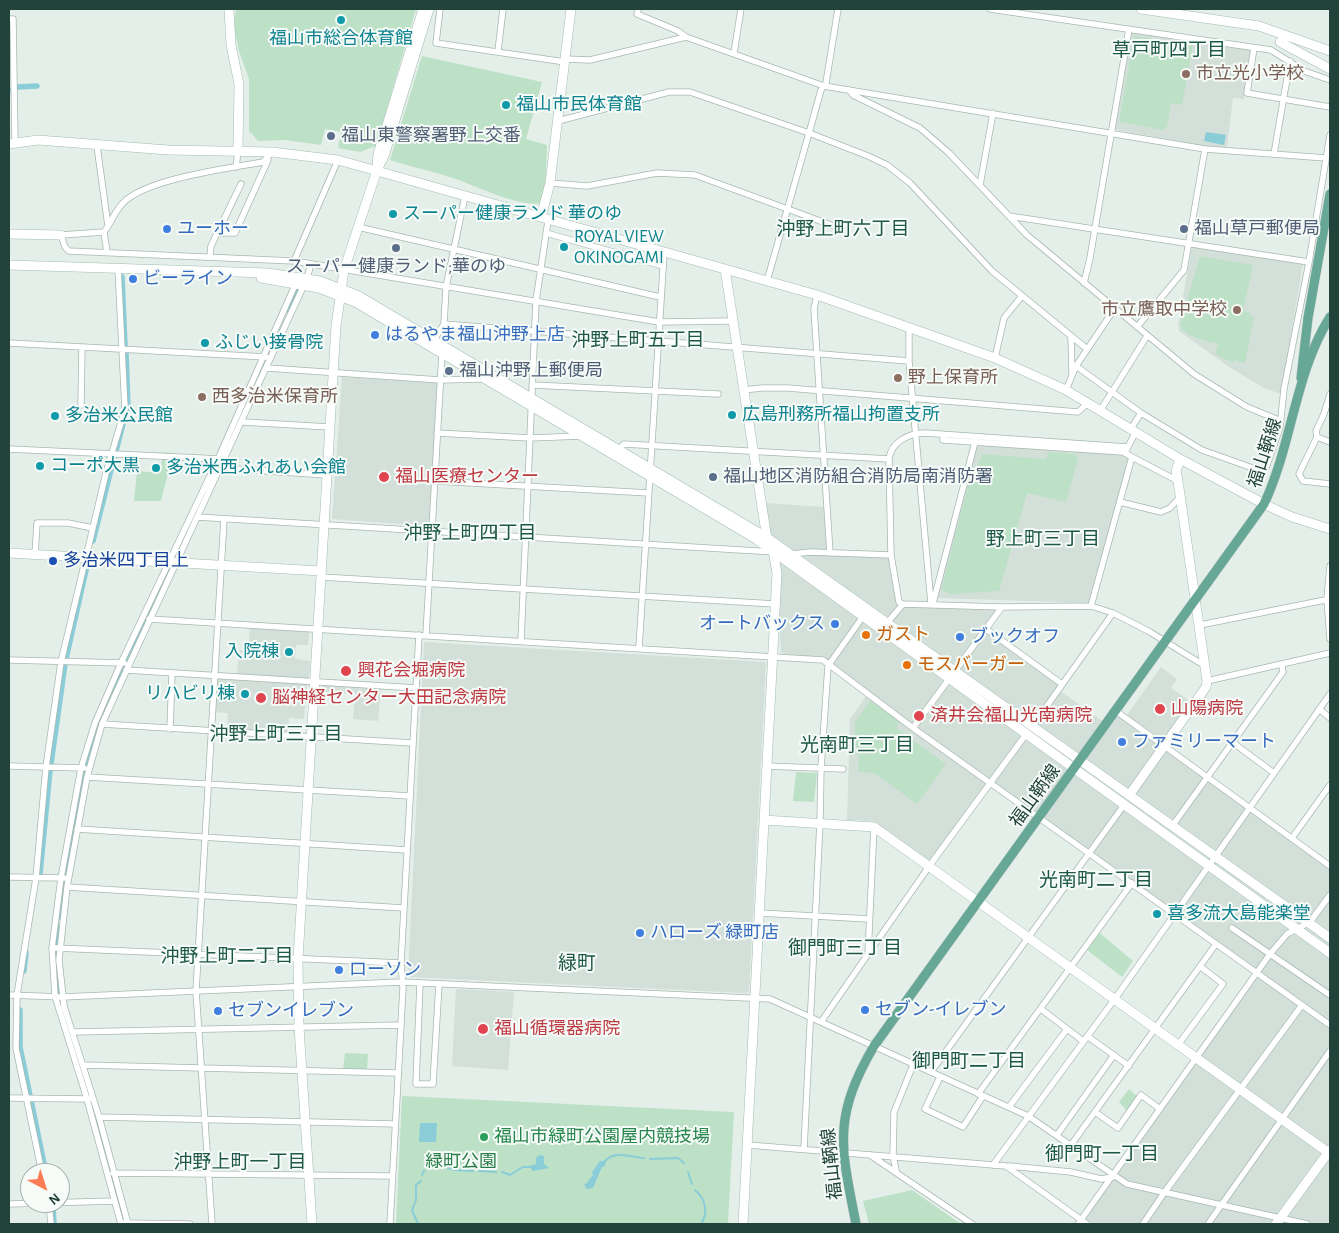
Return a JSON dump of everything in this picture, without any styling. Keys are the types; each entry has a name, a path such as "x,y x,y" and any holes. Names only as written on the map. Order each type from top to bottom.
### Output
{"main road":[{"name":"福山鞆線","path":"1299,398 1308,318 1330,194"},
{"name":"福山鞆線","path":"856,1224 844,1152 843,1126 846,1107 854,1082 874,1046 1081,761 1264,504 1282,462 1313,348 1330,317"}],"street":[{"path":"229,9 231,45 239,84 236,167"},
{"path":"377,170 378,154 423,9"},
{"path":"312,1224 297,986 333,374 344,270 377,170 384,156 429,9"},
{"path":"440,9 436,42 565,61 590,60 686,37"},
{"path":"498,51 503,9"},
{"path":"521,641 536,301 546,233 545,219 571,9"},
{"path":"638,9 637,14 678,31 686,37 824,86 1205,149 1326,158"},
{"path":"734,53 741,9"},
{"path":"767,281 824,86 838,9"},
{"path":"990,9 1271,50 1316,76 1330,80"},
{"path":"1141,9 1259,26 1330,51"},
{"path":"9,19 13,19 12,143 64,142 97,146 272,152 338,160 817,295 995,358 1066,390 1180,460 1292,517 1330,529"},
{"path":"1084,283 1129,29"},
{"path":"1280,42 1330,70"},
{"path":"1254,48 1247,94 1330,107"},
{"path":"1274,154 1290,61"},
{"path":"849,90 853,95 920,128 980,185 1027,235 1194,374 1247,407 1281,421"},
{"path":"558,121 669,92 681,92 702,96 809,132 887,165 910,182 992,271 1087,349"},
{"path":"980,185 992,114"},
{"path":"1076,366 1141,413 1202,450 1261,471 1266,468 1281,421 1284,389 1309,262 1330,135"},
{"path":"97,146 108,226"},
{"path":"1137,328 1184,270 1205,149"},
{"path":"107,252 104,232 122,204 140,191 263,162 272,152"},
{"path":"217,233 235,233 272,152"},
{"path":"294,261 338,160"},
{"path":"550,183 587,186 657,173 695,175 842,229"},
{"path":"210,257 211,246 241,184"},
{"path":"434,340 444,324 446,287 465,196"},
{"path":"1009,216 1309,262"},
{"path":"358,227 660,297"},
{"path":"9,234 61,235 104,232"},
{"path":"546,233 663,266"},
{"path":"61,235 65,247 70,251 294,261 659,322 732,321"},
{"path":"1320,244 1330,246"},
{"path":"639,648 664,253"},
{"path":"124,1223 99,1117 90,1099 58,996 55,948 65,878 85,768 95,722 172,562 221,468 222,459 311,264"},
{"path":"9,265 231,273 268,272 341,292 434,340 583,436 766,537 888,623 953,675"},
{"path":"40,1163 16,1048 17,995 36,878 46,767 61,662 93,528 125,408 118,268"},
{"path":"725,269 766,537 773,552 777,573 744,1224"},
{"path":"341,292 486,379 619,449 650,472 756,539 1029,730 1081,761 1130,794 1216,854 1330,938"},
{"path":"817,295 814,309 830,552"},
{"path":"995,358 1004,318 1022,296"},
{"path":"1066,390 1076,366 1115,308"},
{"path":"1297,317 1308,318"},
{"path":"444,324 909,361"},
{"path":"909,326 909,361 932,603"},
{"path":"1100,411 1147,336"},
{"path":"1071,337 1072,373"},
{"path":"9,343 268,357"},
{"path":"81,405 82,347"},
{"path":"390,1224 394,1124 403,988 400,963 412,743 416,688 429,583 442,353"},
{"path":"172,562 190,517 243,422 267,368 268,357"},
{"path":"267,368 440,380 486,379"},
{"path":"532,385 718,394"},
{"path":"742,390 762,388 819,391 1078,412 1088,403"},
{"path":"1330,394 1316,431 1317,437 1299,474 1303,481 1330,484"},
{"path":"1126,450 1141,413"},
{"path":"243,422 329,427"},
{"path":"437,433 530,438 583,436"},
{"path":"1178,482 1132,457 1126,450 916,433 894,445 890,450 891,555 899,602 903,604 932,603 1002,607 1091,606 1113,613 1166,642 1205,667"},
{"path":"943,434 943,440 1126,450"},
{"path":"1317,437 1330,442"},
{"path":"932,603 975,442"},
{"path":"619,449 624,444 652,445 889,459"},
{"path":"9,449 222,459"},
{"path":"1091,606 1132,457"},
{"path":"1130,794 1206,687 1208,681 1176,471 1180,460"},
{"path":"221,468 327,475"},
{"path":"435,481 649,493"},
{"path":"1120,502 1161,512 1170,508 1180,497"},
{"path":"197,517 431,530 789,554 830,552 891,555"},
{"path":"212,1224 196,991 224,519"},
{"path":"35,554 37,523 68,523 93,528"},
{"path":"9,553 221,565 429,583 775,604"},
{"path":"1330,566 1330,639"},
{"path":"1200,625 1329,599"},
{"path":"888,623 903,604"},
{"path":"913,728 1002,607"},
{"path":"821,1022 930,865 1113,613"},
{"path":"804,1149 821,768 828,666 864,616"},
{"path":"145,618 822,660 913,728 1330,1025"},
{"path":"986,629 1062,684"},
{"path":"1208,681 1330,654"},
{"path":"9,660 125,663"},
{"path":"55,948 67,887 65,878 87,777 85,768 126,670 125,663"},
{"path":"1173,825 1283,672 1282,666"},
{"path":"126,670 416,688"},
{"path":"170,729 172,674"},
{"path":"993,1165 1114,1000 1173,913 1330,694"},
{"path":"1319,709 1330,718"},
{"path":"1116,711 1330,866"},
{"path":"102,724 412,743"},
{"path":"1029,730 1074,770 1330,953"},
{"path":"1232,742 1274,773"},
{"path":"9,766 85,768"},
{"path":"766,766 843,769"},
{"path":"87,777 410,796"},
{"path":"1292,838 1330,785"},
{"path":"930,1072 1124,805"},
{"path":"764,820 820,822 874,827 930,865 978,903 1240,1090 1330,1152 1278,1221"},
{"path":"868,954 874,827"},
{"path":"77,829 407,850"},
{"path":"9,877 65,878"},
{"path":"940,1077 925,1109 962,1127 980,1095 1132,883"},
{"path":"67,887 403,908"},
{"path":"1080,1222 1270,954 1287,934 1310,922 1330,895"},
{"path":"759,913 869,919"},
{"path":"1232,928 1330,995"},
{"path":"1071,1145 1156,1030 1216,944"},
{"path":"55,948 400,963"},
{"path":"1178,1045 1222,984 1201,967"},
{"path":"9,995 58,996 401,982 770,999 1028,1116 1071,1145 1113,1177 1127,1184 1222,1205 1278,1221 1307,1224"},
{"path":"420,983 416,1084 432,1084 438,984"},
{"path":"58,996 73,1032 84,1066 114,1201 124,1223"},
{"path":"1144,1224 1164,1193 1302,1005"},
{"path":"1041,1009 1083,1041"},
{"path":"73,1032 400,1025"},
{"path":"1009,1107 1066,1029"},
{"path":"1087,1036 1129,1066"},
{"path":"1208,1224 1330,1051"},
{"path":"1057,1135 1114,1055"},
{"path":"897,1172 892,1156 894,1112 913,1065"},
{"path":"84,1066 397,1073"},
{"path":"1095,1112 1118,1128 1141,1095 1160,1109"},
{"path":"9,1098 90,1099"},
{"path":"99,1117 394,1124"},
{"path":"748,1145 868,1153 1071,1172 1101,1179 1113,1177"},
{"path":"868,1153 972,1224"},
{"path":"1006,1166 1080,1222 1087,1224"},
{"path":"113,1173 392,1176"},
{"path":"70,1202 114,1201"},
{"path":"124,1223 190,1224"}],"shaded area":[{"name":"市立光小学校","path":"1132,32 1253,49 1244,99 1233,98 1227,147 1205,146 1117,130 1114,127 1130,34"},
{"name":"市立鷹取中学校","path":"1192,247 1303,263 1281,394 1264,388 1229,367 1179,331 1178,324"},
{"name":"福山医療センター","path":"342,377 437,383 430,526 332,519"},
{"path":"977,445 1122,453 1129,457 1090,603 937,598"},
{"path":"766,503 824,507 827,550 891,554 900,604 1004,606 986,629 1062,684 1059,690 1108,725 1117,713 1330,865 1330,1224 1081,1224 1260,973 820,659 781,653 777,578"},
{"name":"脳神経センター大田記念病院","path":"250,627 309,631 308,645 296,645 295,659 310,661 309,679 237,674 239,650 248,650"},
{"path":"424,642 766,662 749,992 408,977"},
{"name":"山陽病院","path":"1161,667 1177,679 1171,688 1193,703 1165,742 1127,715"},
{"name":"脳神経センター大田記念病院","path":"217,678 307,684 304,719 289,718 288,733 227,729 228,713 214,712"},
{"name":"脳神経センター大田記念病院","path":"323,684 381,688 378,721 353,719 355,694 322,692"},
{"path":"866,696 987,783 930,861 872,821 847,820 850,719"},
{"name":"福山循環器病院","path":"456,989 514,992 508,1070 452,1066"}],"green space":[{"path":"236,9 416,9 376,146 360,152 338,148 341,132 325,129 321,145 285,140 258,141 249,131 249,79 239,51 234,27"},
{"path":"1134,36 1193,45 1182,105 1171,103 1167,127 1163,130 1119,122"},
{"path":"422,56 542,82 526,139 547,145 545,197 541,203 532,204 509,199 453,178 390,160"},
{"path":"1200,256 1253,265 1243,311 1250,313 1249,316 1254,317 1245,363 1235,360 1233,363 1215,354 1218,344 1191,336 1180,325"},
{"path":"163,452 173,453 161,501 134,501 137,471 160,473"},
{"path":"1048,452 1075,454 1078,459 1066,502 1027,493 999,591 950,594 941,590 972,470 976,470 982,454 1046,459"},
{"path":"870,701 900,722 896,728 946,764 917,804 876,774 858,771 859,754 854,753 855,722"},
{"path":"796,772 817,773 814,802 793,801"},
{"path":"1100,933 1133,961 1122,977 1087,950"},
{"path":"345,1053 368,1054 367,1070 343,1069"},
{"path":"1129,1089 1138,1097 1127,1111 1119,1102"},
{"name":"緑町公園","path":"402,1096 734,1112 728,1224 396,1224"},
{"path":"912,1190 961,1224 869,1224 863,1201"}],"water":[{"path":"1206,132 1226,135 1224,145 1204,141"},
{"path":"420,1123 437,1123 436,1142 419,1142"},
{"path":"539,1155 544,1156 544,1164 549,1168 533,1171 529,1166 536,1164 536,1158"},
{"path":"600,1161 606,1161 605,1166 602,1167 593,1188 586,1189 584,1183 586,1184 593,1175 592,1172"}],"waterway":[{"path":"18,87 37,86"},
{"path":"122,277 125,345"},
{"path":"289,310 298,292"},
{"path":"126,352 128,407 126,415"},
{"path":"116,451 123,424"},
{"path":"93,541 114,458"},
{"path":"66,659 87,566"},
{"path":"59,917 80,792 100,719 122,666 164,580"},
{"path":"51,764 65,664"},
{"path":"40,874 50,770"},
{"path":"55,959 57,926"},
{"path":"24,971 26,953"},
{"path":"56,973 59,1002"},
{"path":"20,1010 20,1047 44,1163"},
{"path":"90,1099 102,1145"},
{"path":"605,1161 618,1155 644,1158"},
{"path":"650,1159 678,1158 684,1163"},
{"path":"427,1166 437,1166"},
{"path":"443,1166 454,1170 473,1171"},
{"path":"502,1172 510,1175 523,1167 530,1167"},
{"path":"422,1175 424,1171"},
{"path":"479,1171 496,1172"},
{"path":"688,1172 692,1184"},
{"path":"418,1224 412,1210 416,1200 416,1185 421,1181"},
{"path":"695,1190 705,1206 705,1215 701,1224"},
{"path":"53,1213 54,1224"}],"place":[{"name":"福山市総合体育館","path":"341,20"},
{"name":"市立光小学校","path":"1186,74"},
{"name":"福山市民体育館","path":"506,105"},
{"name":"福山東警察署野上交番","path":"331,136"},
{"name":"スーパー健康ランド 華のゆ","path":"393,214"},
{"name":"ユーホー","path":"167,229"},
{"name":"福山草戸郵便局","path":"1184,229"},
{"name":"ROYAL VIEW OKINOGAMI","path":"564,247"},
{"name":"スーパー健康ランド;華のゆ","path":"396,248"},
{"name":"ビーライン","path":"133,279"},
{"name":"市立鷹取中学校","path":"1237,310"},
{"name":"はるやま福山沖野上店","path":"375,335"},
{"name":"ふじい接骨院","path":"205,343"},
{"name":"福山沖野上郵便局","path":"449,371"},
{"name":"野上保育所","path":"898,378"},
{"name":"西多治米保育所","path":"202,397"},
{"name":"広島刑務所福山拘置支所","path":"732,415"},
{"name":"多治米公民館","path":"55,416"},
{"name":"コーポ大黒","path":"40,466"},
{"name":"多治米西ふれあい会館","path":"156,468"},
{"name":"福山医療センター","path":"384,477"},
{"name":"福山地区消防組合消防局南消防署","path":"713,477"},
{"name":"多治米四丁目上","path":"53,561"},
{"name":"オートバックス","path":"835,624"},
{"name":"ガスト","path":"866,635"},
{"name":"ブックオフ","path":"960,637"},
{"name":"入院棟","path":"289,652"},
{"name":"モスバーガー","path":"907,665"},
{"name":"興花会堀病院","path":"346,671"},
{"name":"リハビリ棟","path":"245,694"},
{"name":"脳神経センター大田記念病院","path":"261,698"},
{"name":"山陽病院","path":"1160,709"},
{"name":"済井会福山光南病院","path":"919,716"},
{"name":"ファミリーマート","path":"1122,742"},
{"name":"喜多流大島能楽堂","path":"1157,914"},
{"name":"ハローズ 緑町店","path":"640,933"},
{"name":"ローソン","path":"339,970"},
{"name":"セブン-イレブン","path":"865,1010"},
{"name":"セブンイレブン","path":"218,1011"},
{"name":"福山循環器病院","path":"483,1029"},
{"name":"福山市緑町公園屋内競技場","path":"484,1137"}],"district":[{"name":"草戸町四丁目","path":"1169,50"},
{"name":"沖野上町六丁目","path":"843,229"},
{"name":"沖野上町五丁目","path":"638,340"},
{"name":"沖野上町四丁目","path":"470,533"},
{"name":"野上町三丁目","path":"1043,539"},
{"name":"沖野上町三丁目","path":"276,734"},
{"name":"光南町三丁目","path":"857,745"},
{"name":"光南町二丁目","path":"1096,880"},
{"name":"御門町三丁目","path":"845,948"},
{"name":"沖野上町二丁目","path":"227,956"},
{"name":"緑町","path":"577,963"},
{"name":"御門町二丁目","path":"969,1061"},
{"name":"御門町一丁目","path":"1102,1154"},
{"name":"沖野上町一丁目","path":"240,1162"}]}
